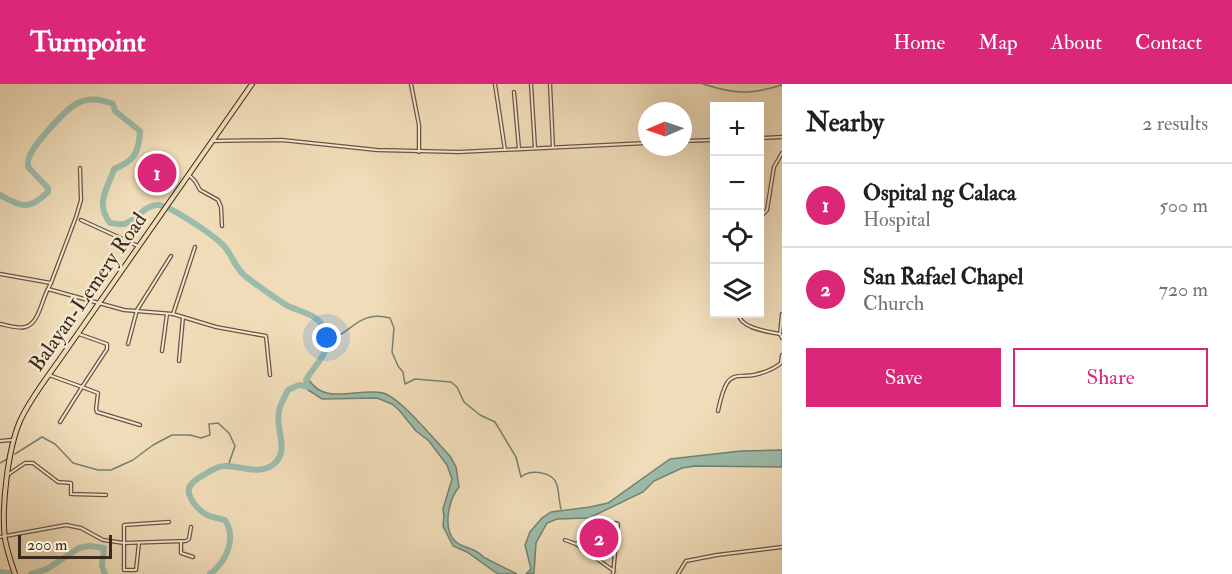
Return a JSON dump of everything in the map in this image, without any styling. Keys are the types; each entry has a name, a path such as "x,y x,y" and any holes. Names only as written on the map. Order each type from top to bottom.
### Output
{"main road":[{"name":"Balayan-Lemery Road","path":"15,574 3,537 2,511 15,440 24,413 48,375 252,84"}],"street":[{"path":"411,84 418,125 419,152"},
{"path":"495,84 505,150"},
{"path":"531,84 535,148"},
{"path":"550,84 553,147"},
{"path":"514,92 519,149"},
{"path":"764,138 782,137"},
{"path":"212,141 282,140 419,152 638,143"},
{"path":"692,141 710,140"},
{"path":"764,213 767,210 774,167 782,153"},
{"path":"0,324 24,328 31,324 39,312 81,200 80,168"},
{"path":"189,174 200,190 218,200 221,207 222,226"},
{"path":"81,220 138,246"},
{"path":"172,314 195,247"},
{"path":"128,344 137,310 171,256"},
{"path":"0,274 51,283"},
{"path":"48,289 124,310 172,314 216,327 266,336 270,375"},
{"path":"162,351 167,314"},
{"path":"782,314 780,334 782,338"},
{"path":"179,360 183,317"},
{"path":"739,318 748,326 780,334"},
{"path":"60,423 107,349 107,344 78,334"},
{"path":"718,411 728,380 776,367 781,363 782,355"},
{"path":"48,375 98,393 96,409 98,412 140,425"},
{"path":"0,441 15,440"},
{"path":"9,474 25,463 33,463 58,482 71,483 71,494 106,495"},
{"path":"0,496 6,496"},
{"path":"139,543 136,570 124,570 124,525 169,522"},
{"path":"576,544 617,523 613,572"},
{"path":"3,537 66,525 81,528 103,540 124,543 181,542 189,539 190,527"},
{"path":"590,537 614,556"},
{"path":"565,540 576,544 613,572"},
{"path":"181,542 181,553 193,557"},
{"path":"678,574 687,561 782,547"}],"shaded area":[{"path":"309,380 316,388 333,394 383,393 408,411 450,456 456,467 459,487 452,499 448,514 449,529 455,541 517,574 498,574 467,552 453,546 443,526 443,509 452,479 447,465 429,441 416,431 399,410 392,404 377,398 322,399 305,388"},
{"path":"782,450 782,467 695,466 682,468 654,481 643,492 589,518 557,519 547,523 536,543 534,573 526,574 531,569 525,545 530,532 542,518 551,512 608,503 670,459 741,451"}],"waterway":[{"path":"703,84 742,92 782,85"},
{"path":"0,195 25,205 41,198 48,192 48,188 28,167 31,152 42,137 76,104 85,100 113,104 115,111 140,131 137,151 126,163 114,169 104,196 103,209 110,223 129,222 154,205 165,207 193,222 219,242 245,276 286,305 309,314 319,321 326,332 327,346 322,358 306,380 308,387"},
{"path":"327,339 342,334 369,317 390,318 394,328 392,352 403,372 405,384 415,379 451,382 457,387 464,402 480,415 495,422 516,457 521,477 535,472 546,474 555,480 561,509"},
{"path":"210,574 225,557 230,535 225,520 207,515 192,501 189,495 192,483 220,467 230,466 256,470 274,464 279,458 282,446 278,418 281,403 288,390 299,385 310,387"},
{"path":"15,454 42,437 55,444 73,463 98,470 111,470 133,460 153,445 172,435 190,435 201,438 210,435 209,424 218,423 229,433 235,446 228,466"},
{"path":"0,463 7,459"},
{"path":"31,574 47,569 79,548 89,546 104,548 102,566 105,574"},
{"path":"0,572 14,574"}],"place":[{"name":"Ospital ng Calaca","path":"157,173"},
{"name":"San Rafael Chapel","path":"599,538"}]}
